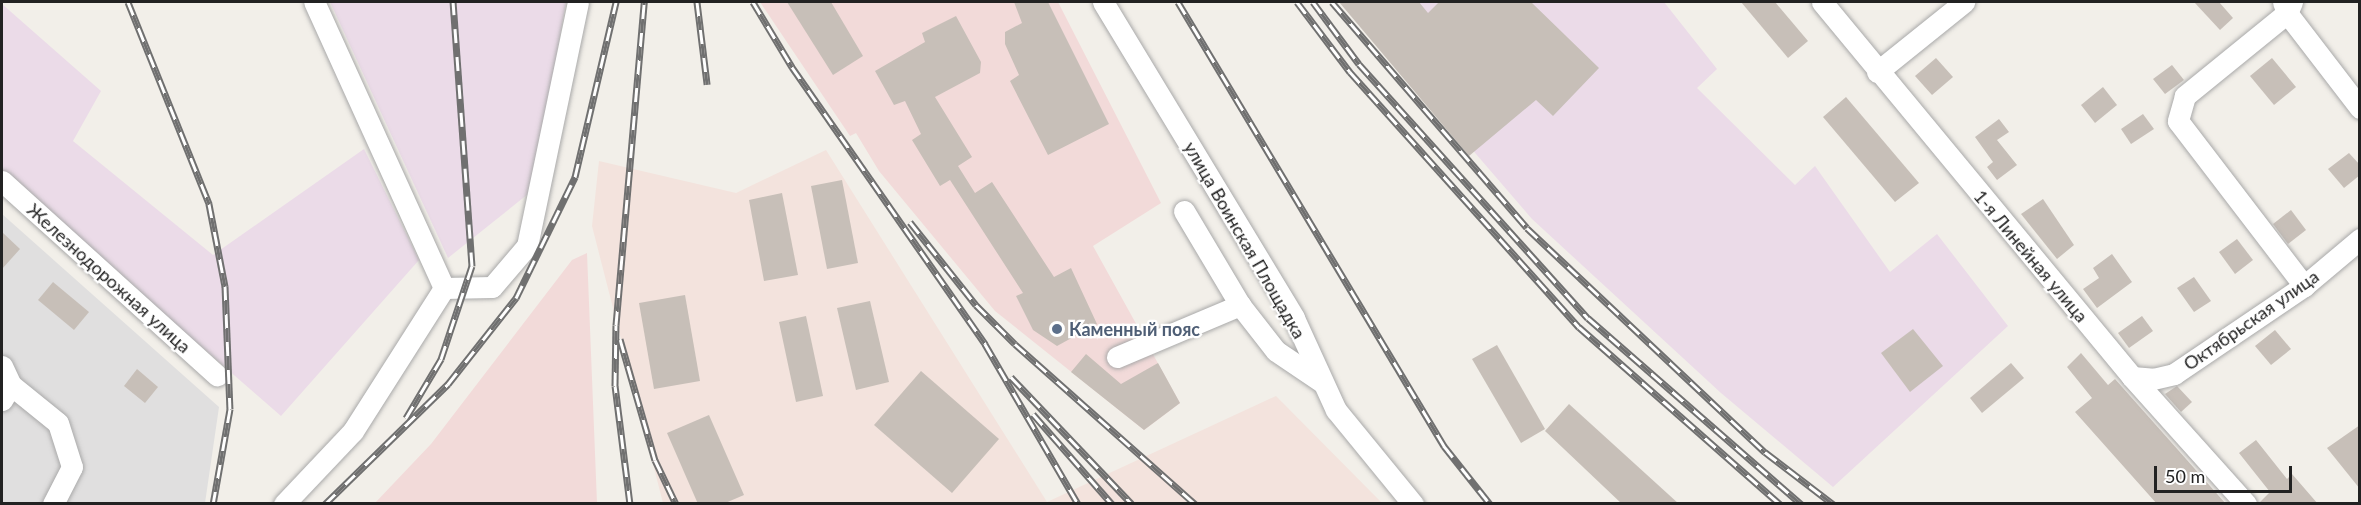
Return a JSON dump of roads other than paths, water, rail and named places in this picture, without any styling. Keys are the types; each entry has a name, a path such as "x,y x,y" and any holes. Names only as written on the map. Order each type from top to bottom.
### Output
{"street":[{"path":"314,2 444,288"},
{"path":"444,288 492,287 527,246 578,2"},
{"name":"улица Воинская Площадка","path":"1103,2 1294,318 1336,410 1413,504"},
{"name":"1-я Линейная улица","path":"1822,2 1877,72 2132,377 2246,504"},
{"path":"1877,72 1964,2"},
{"path":"2304,286 2178,121 2185,96 2288,5 2360,108"},
{"name":"Железнодорожная улица","path":"2,181 217,375"},
{"path":"1184,211 1240,305 1276,351 1323,382"},
{"name":"Октябрьская улица","path":"2132,377 2153,379 2174,374 2304,286 2360,239"},
{"path":"284,504 353,431 444,288"},
{"path":"1117,357 1240,305"},
{"path":"2,366 6,393 58,423 72,467 53,504"}],"railway":[{"path":"128,2 209,204 225,286 230,409 213,504"},
{"path":"406,418 441,359 472,266 453,2"},
{"path":"325,504 448,384 516,298 575,177 616,2"},
{"path":"630,504 615,386 616,325 644,2"},
{"path":"697,2 707,84"},
{"path":"753,2 792,67 985,344 1078,504"},
{"path":"1178,2 1444,446 1490,504"},
{"path":"1297,2 1350,72 1579,327 1780,504"},
{"path":"1313,2 1359,64 1588,318 1801,504"},
{"path":"1332,2 1527,228 1765,452 1833,504"},
{"path":"910,222 976,305 1015,344 1195,504"},
{"path":"620,339 655,460 676,504"},
{"path":"1011,377 1132,504"},
{"path":"1033,414 1112,504"}],"place":[{"name":"Каменный пояс","path":"1057,329"}]}
